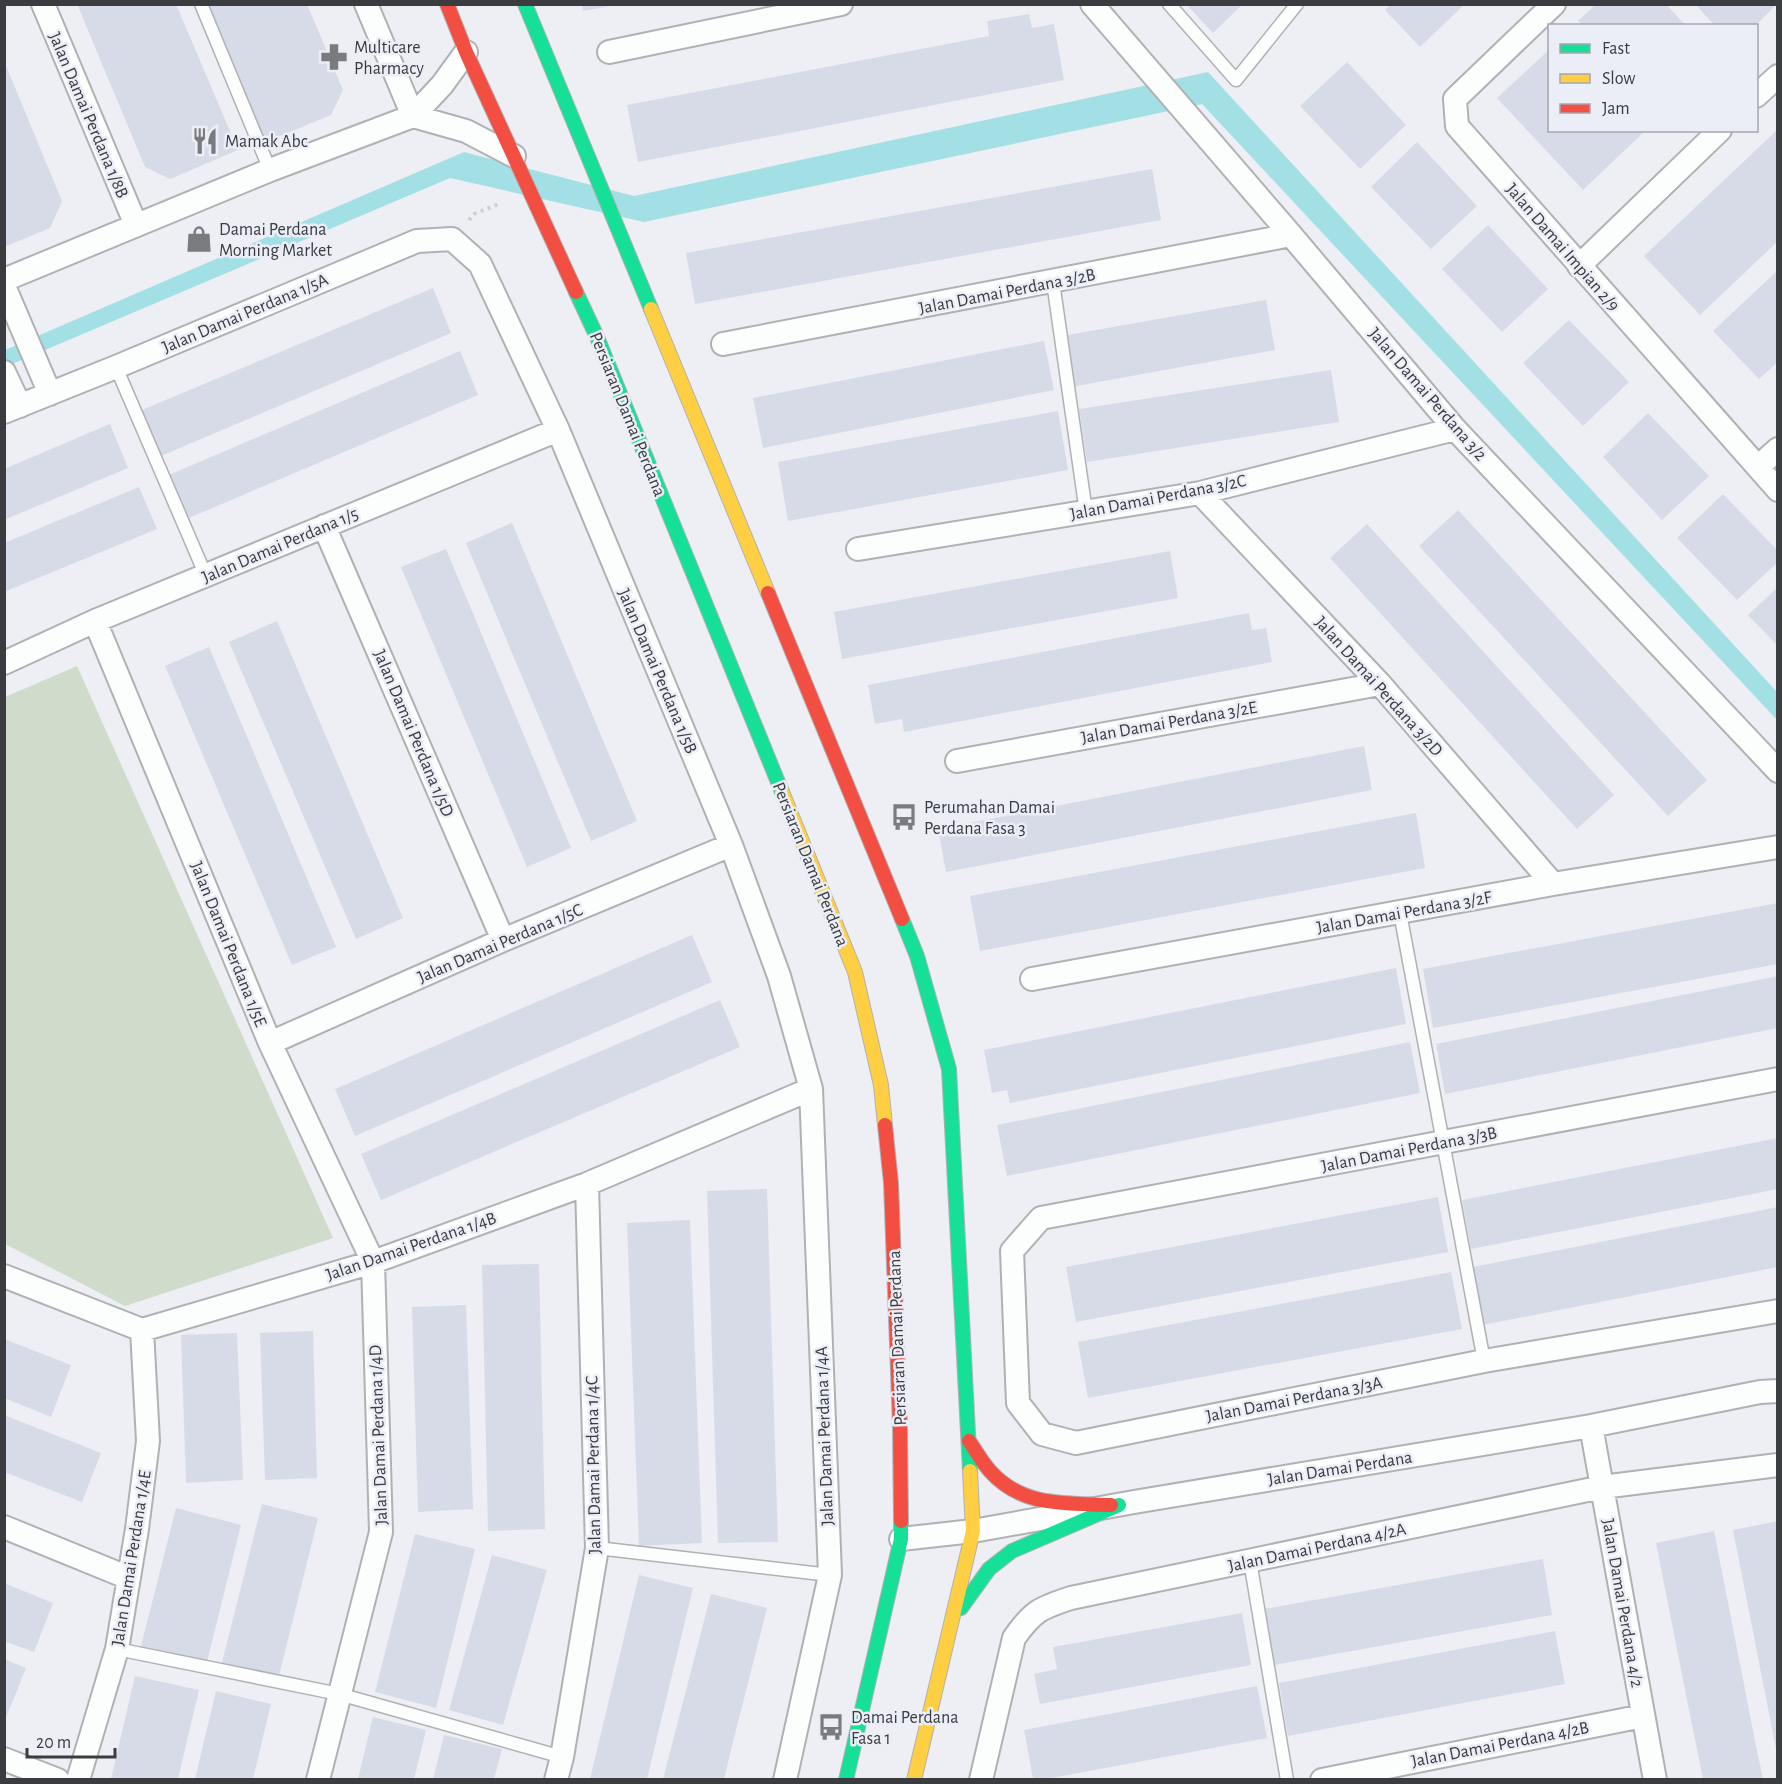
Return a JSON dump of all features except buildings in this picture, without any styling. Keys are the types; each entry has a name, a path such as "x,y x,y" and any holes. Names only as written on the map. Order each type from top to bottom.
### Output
{"main road":[{"name":"Persiaran Damai Perdana","path":"447,4 466,52 597,337 855,972 881,1085 891,1183 900,1427 901,1539 846,1779"},
{"path":"525,4 917,957 949,1069 973,1531 914,1779"},
{"path":"969,1441 991,1472 1011,1488 1032,1499 1055,1503 1119,1505"},
{"path":"951,1624 989,1569 1012,1551 1119,1505"}],"street":[{"name":"Jalan Damai Perdana 1/8B","path":"43,4 136,225"},
{"path":"366,4 413,116"},
{"path":"609,52 841,4"},
{"name":"Jalan Damai Perdana 3/2","path":"1092,4 1455,429 1778,771"},
{"name":"Jalan Damai Impian 2/9","path":"1554,4 1455,99 1457,126 1778,490"},
{"path":"4,280 270,170 413,116 442,85 466,52"},
{"path":"1758,94 1778,76"},
{"path":"413,116 466,131 514,156"},
{"path":"1579,266 1718,132"},
{"name":"Jalan Damai Perdana 3/2B","path":"723,344 1291,235"},
{"name":"Jalan Damai Perdana 1/5B","path":"452,239 480,264 558,430 731,845 779,976 811,1089"},
{"name":"Jalan Damai Perdana 1/5A","path":"12,409 46,384 116,367 417,240 452,239"},
{"path":"4,286 46,384"},
{"path":"8,379 12,409"},
{"name":"Jalan Damai Perdana 3/2C","path":"858,549 1200,493 1455,429"},
{"name":"Jalan Damai Perdana 1/5","path":"4,663 95,621 558,430"},
{"path":"1758,467 1778,449"},
{"name":"Jalan Damai Perdana 3/2D","path":"1200,493 1380,684 1553,884"},
{"name":"Jalan Damai Perdana 1/5D","path":"324,526 503,940"},
{"name":"Jalan Damai Perdana 1/5E","path":"95,621 270,1043 373,1262"},
{"name":"Jalan Damai Perdana 3/2E","path":"957,761 1380,684"},
{"name":"Jalan Damai Perdana 1/5C","path":"270,1043 503,940 731,845"},
{"name":"Jalan Damai Perdana 3/2F","path":"1032,979 1553,884 1778,847"},
{"name":"Jalan Damai Perdana 3/3B","path":"1041,1218 1778,1079"},
{"name":"Jalan Damai Perdana 1/4B","path":"142,1330 373,1262 587,1184 811,1089"},
{"name":"Jalan Damai Perdana 1/4A","path":"785,1779 830,1575 811,1089"},
{"name":"Jalan Damai Perdana 1/4C","path":"556,1779 562,1757 597,1548 587,1184"},
{"name":"Jalan Damai Perdana 3/3A","path":"1041,1218 1012,1251 1018,1403 1042,1434 1076,1443 1484,1361 1778,1311"},
{"name":"Jalan Damai Perdana 1/4D","path":"318,1779 381,1532 373,1262"},
{"path":"4,1276 142,1330"},
{"name":"Jalan Damai Perdana 1/4E","path":"78,1779 117,1649 129,1578 148,1441 142,1330"},
{"name":"Jalan Damai Perdana","path":"901,1539 973,1531 1591,1426 1760,1392 1778,1391"},
{"name":"Jalan Damai Perdana 4/2","path":"1591,1426 1655,1779"},
{"name":"Jalan Damai Perdana 4/2A","path":"981,1779 1014,1638 1028,1619 1046,1606 1071,1598 1602,1487 1778,1465"},
{"path":"4,1527 129,1578"},
{"name":"Jalan Damai Perdana 4/2B","path":"1322,1779 1643,1716"},
{"path":"4,1759 58,1779"}],"lane":[{"path":"201,4 270,170"},
{"path":"1169,4 1236,80 1296,4"},
{"path":"1053,282 1086,512"},
{"path":"116,367 206,576"},
{"path":"1400,913 1484,1361"},
{"path":"597,1548 830,1575"},
{"path":"1250,1561 1287,1779"},
{"path":"117,1649 339,1694 562,1757"}],"path":[{"path":"452,239 474,214 530,191"}],"green space":[{"path":"77,666 333,1238 125,1306 5,1244 5,697"}],"water":[{"path":"1208,72 1777,692 1777,720 1202,104 644,222 450,178 5,367 5,350 464,152 634,196"}],"traffic: fast":[{"path":"525,4 651,309"},
{"path":"576,292 597,337 782,792"},
{"path":"902,919 917,956 949,1069 970,1471"},
{"path":"961,1608 989,1569 1012,1551 1119,1505"},
{"path":"846,1780 901,1539 901,1521"}],"traffic: slow":[{"path":"651,309 768,593"},
{"path":"782,792 855,972 881,1085 885,1125"},
{"path":"914,1780 973,1531 970,1471"}],"traffic: jam":[{"path":"447,4 466,52 576,292"},
{"path":"768,593 902,919"},
{"path":"885,1125 891,1183 901,1521"},
{"path":"969,1441 990,1471 1017,1492 1046,1501 1111,1505"}],"place":[{"name":"Multicare Pharmacy","path":"334,57"},
{"name":"Mamak Abc","path":"205,141"},
{"name":"Damai Perdana Morning Market","path":"199,239"},
{"name":"Perumahan Damai Perdana Fasa 3","path":"904,817"},
{"name":"Damai Perdana Fasa 1","path":"831,1727"}]}
